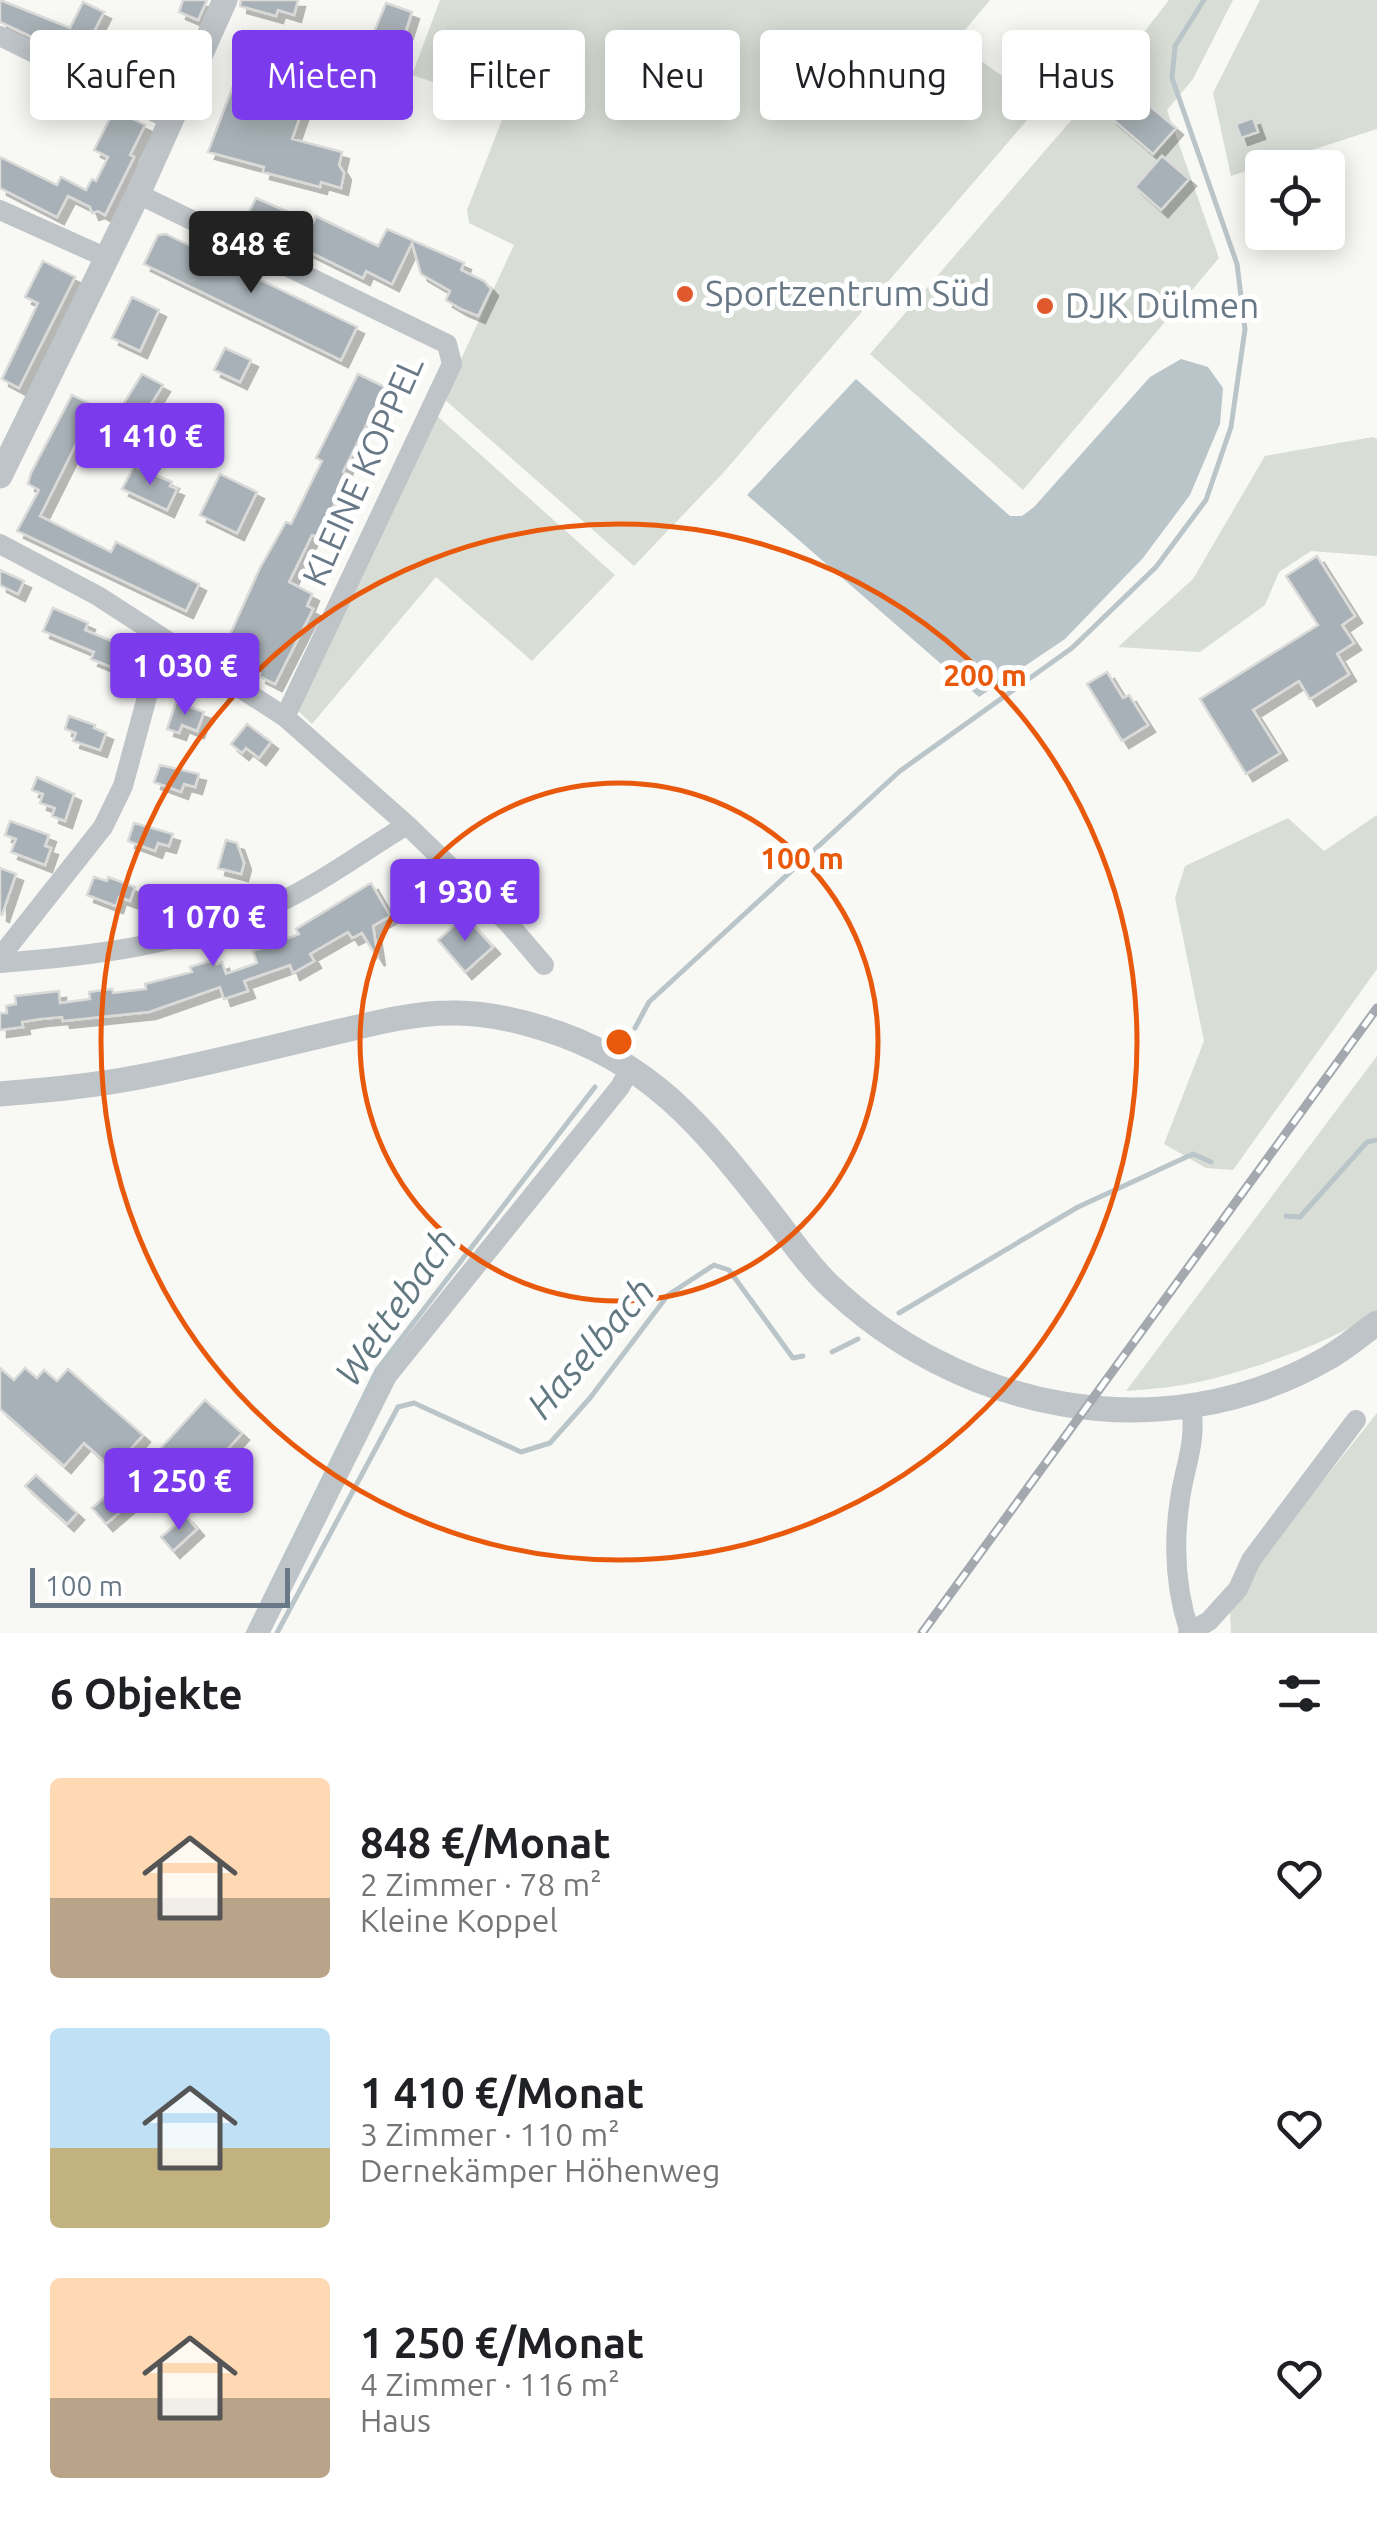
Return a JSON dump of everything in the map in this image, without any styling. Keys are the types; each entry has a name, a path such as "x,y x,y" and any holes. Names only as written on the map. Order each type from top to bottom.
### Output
{"street":[{"path":"0,476 173,121 226,0"},
{"path":"0,36 173,121"},
{"name":"KLEINE KOPPEL","path":"138,194 447,344 452,364 285,717"},
{"path":"0,210 107,258"},
{"path":"0,544 98,596 285,717 407,825 508,923 544,965"},
{"path":"0,960 103,827 123,786 163,638"},
{"path":"0,960 68,958 210,930 271,906 407,825"},
{"path":"0,1094 136,1078 404,1017 451,1012 501,1018 543,1028 632,1067 708,1133 823,1279 868,1319 978,1383 1066,1406 1159,1410 1192,1406 1281,1380 1327,1358 1377,1323"},
{"path":"259,1633 387,1376 620,1087 632,1067"},
{"path":"1192,1406 1195,1431 1180,1496 1176,1572 1189,1633 1209,1621 1238,1589 1251,1560 1356,1420"}],"shaded area":[{"name":"Sportzentrum Süd","path":"440,0 990,0 965,30 760,30 760,120 982,120 982,61 1002,76 1002,120 1027,120 723,473 634,566 443,398 514,245 469,223 467,210 502,120 585,120 585,30 433,30 433,82 413,72"},
{"name":"DJK Dülmen","path":"1169,0 1233,0 1193,79 1167,110 1219,258 1023,490 870,354 1071,120 1150,120 1150,30 1146,30"},
{"path":"1260,0 1377,0 1377,129 1312,150 1245,150 1245,171 1231,176 1213,93"},
{"path":"1181,359 1208,367 1223,388 1220,424 1190,495 1143,558 1065,639 979,697 747,495 856,379 1010,516 1022,516 1150,377"},
{"path":"435,414 615,575 532,661 436,577 312,724 296,709"},
{"path":"1377,439 1377,556 1311,551 1279,572 1265,605 1200,652 1118,647 1193,579 1265,456"},
{"path":"1377,815 1377,969 1233,1170 1206,1168 1164,1144 1204,1041 1175,898 1185,866 1288,818 1324,851"},
{"path":"1377,1056 1377,1311 1337,1334 1260,1365 1188,1384 1126,1391"},
{"path":"1377,1413 1377,1633 1231,1633 1230,1612 1263,1556"}],"building":[{"path":"0,0 70,28 83,2 104,12 95,30 30,30 30,36 0,22"},
{"path":"183,0 207,0 198,20 179,12"},
{"path":"241,0 298,0 294,15 278,10 276,16 240,6"},
{"path":"386,3 412,12 406,30 375,30"},
{"path":"232,89 232,120 299,120 292,139 342,152 341,188 321,182 320,187 263,172 264,167 208,152"},
{"path":"1150,106 1176,128 1153,154 1113,120 1150,120"},
{"path":"1253,118 1258,132 1241,138 1236,124"},
{"path":"109,120 135,120 145,125 105,215 92,213 90,207 68,196 57,217 0,188 0,157 57,185 61,177 86,190 92,179 96,181 108,157 94,150"},
{"path":"1162,156 1189,179 1161,210 1135,187"},
{"path":"256,198 313,223 316,216 378,246 387,229 464,263 461,270 484,281 491,289 478,316 461,309 446,300 450,291 421,274 412,243 392,284 366,271 363,278 245,220"},
{"path":"166,234 357,327 341,360 144,264 158,235"},
{"path":"43,261 75,277 19,388 2,379 38,303 25,297"},
{"path":"132,297 159,310 140,351 112,338"},
{"path":"225,348 251,360 240,382 214,370"},
{"path":"142,374 163,385 145,414 124,403"},
{"path":"358,374 385,387 343,472 349,475 318,537 312,535 289,582 312,594 307,606 313,609 275,684 224,648 260,568 286,522 291,524 322,461 316,458"},
{"path":"72,395 112,415 103,434 85,426 40,516 111,552 116,542 199,584 186,611 17,531 39,490 28,484 31,473"},
{"path":"134,466 172,482 170,486 177,489 167,510 122,489"},
{"path":"220,474 257,492 237,533 200,515"},
{"path":"1317,556 1355,616 1342,625 1354,643 1337,654 1349,674 1310,699 1299,681 1253,710 1280,753 1246,774 1200,699 1318,625 1286,576"},
{"path":"0,570 24,581 18,594 0,585"},
{"path":"53,608 88,623 85,630 136,651 127,673 91,659 94,652 43,631"},
{"path":"1107,672 1123,698 1129,695 1148,725 1122,741 1087,684"},
{"path":"176,702 204,712 197,731 182,725 179,733 167,729"},
{"path":"69,716 106,733 100,750 73,741 76,733 65,729"},
{"path":"247,724 271,742 259,758 246,748 242,753 231,744"},
{"path":"160,765 199,774 195,787 184,784 181,792 154,782"},
{"path":"37,777 74,794 65,821 52,816 55,808 40,803 43,794 32,790"},
{"path":"10,821 49,835 45,846 51,848 45,865 11,852 16,839 5,835"},
{"path":"134,823 173,834 169,846 158,843 155,851 128,841"},
{"path":"226,840 237,843 244,863 241,874 218,868"},
{"path":"0,868 16,874 2,915 0,914"},
{"path":"94,877 107,881 108,877 135,887 130,901 119,897 116,906 87,895"},
{"path":"371,883 390,916 373,926 378,959 362,933 352,938 348,932 310,954 314,961 293,973 290,965 244,981 248,991 224,999 220,987 149,1012 63,1021 62,1017 40,1019 22,1022 23,1027 0,1030 0,1013 7,1013 6,1006 16,1004 15,996 59,991 60,1003 90,999 89,992 146,989 145,984 192,972 190,967 216,959 217,964 222,962 226,974 257,963 253,951 299,934 296,929"},
{"path":"465,916 493,947 465,972 438,940"},
{"path":"0,1368 14,1380 25,1368 37,1378 44,1370 57,1381 68,1369 143,1435 113,1469 84,1443 64,1466 0,1409"},
{"path":"205,1400 242,1433 199,1481 161,1448"},
{"path":"36,1475 77,1513 67,1524 25,1486"},
{"path":"128,1477 142,1493 106,1524 92,1508"},
{"path":"186,1516 197,1529 173,1551 161,1537"}],"waterway":[{"name":"Wettebach","path":"635,1028 649,1002 900,771 1072,648 1156,567 1206,500 1231,427 1245,329 1237,264 1172,78 1175,46 1204,0"},
{"name":"Wettebach","path":"248,1633 377,1370 595,1087"},
{"name":"Haselbach","path":"1286,1216 1300,1217 1367,1142 1377,1140"},
{"name":"Haselbach","path":"899,1313 1078,1207 1193,1154 1211,1162"},
{"name":"Haselbach","path":"277,1633 398,1407 414,1403 521,1452 550,1443 590,1398 668,1295 714,1265 729,1270 793,1358 803,1356"},
{"name":"Haselbach","path":"832,1352 858,1339"}],"railway":[{"path":"922,1633 1377,1008"}],"place":[{"name":"Sportzentrum Süd","path":"685,294"},
{"name":"DJK Dülmen","path":"1045,306"}]}
